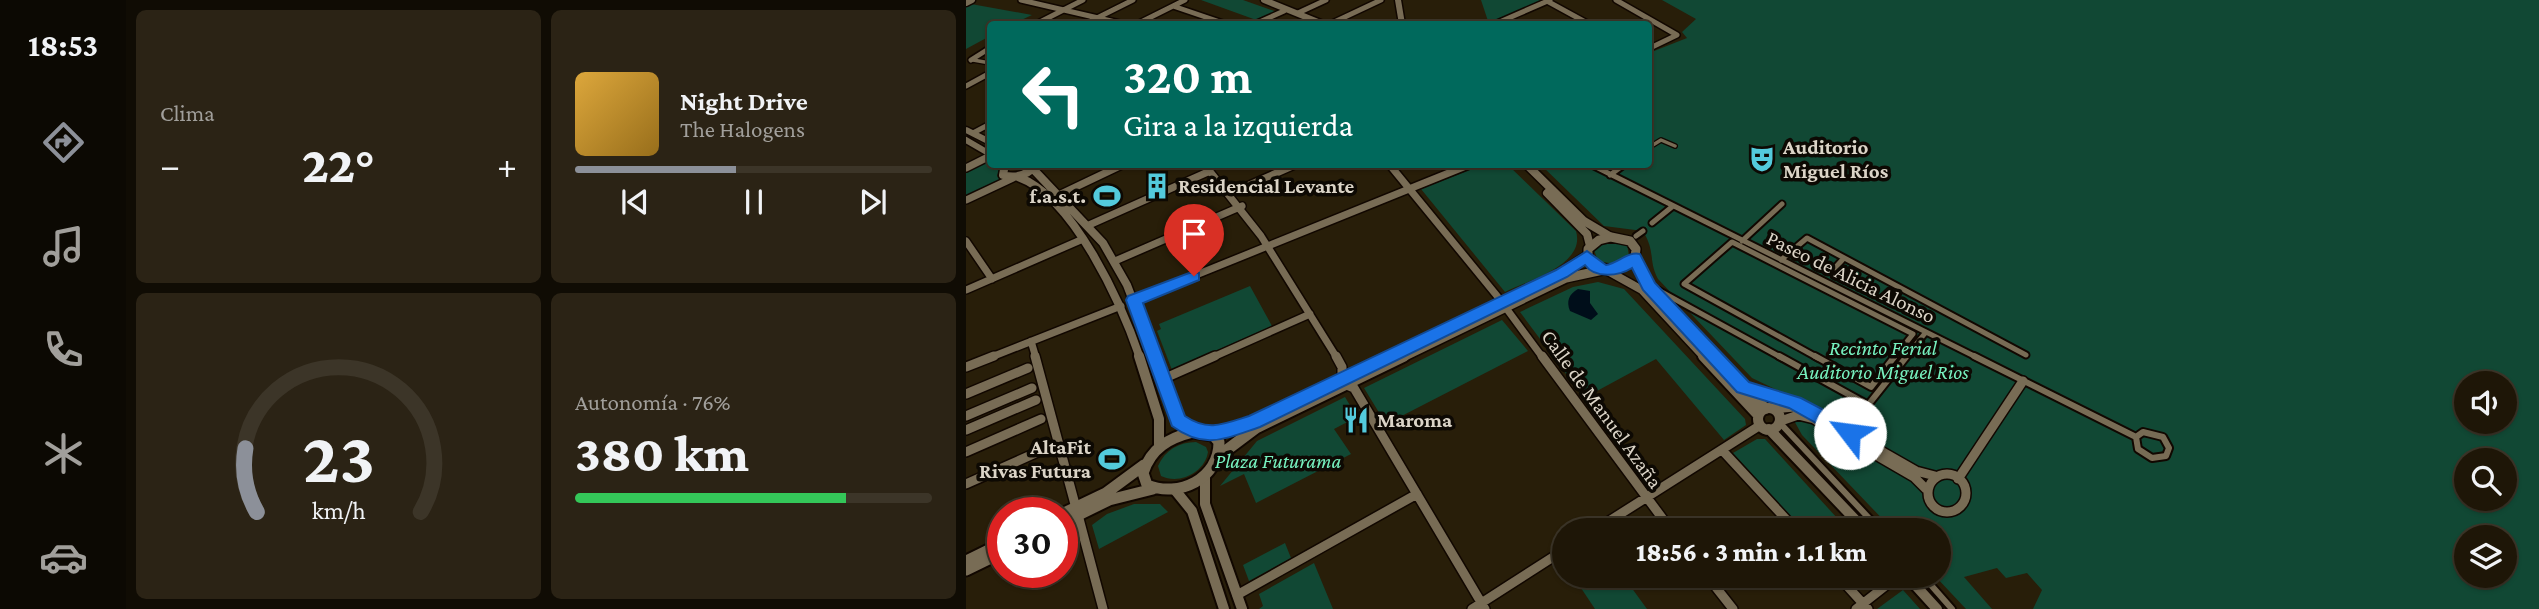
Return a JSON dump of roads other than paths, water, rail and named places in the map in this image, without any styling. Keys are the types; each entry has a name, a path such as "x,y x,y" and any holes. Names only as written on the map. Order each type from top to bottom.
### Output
{"main road":[{"path":"1078,511 1144,465 1159,447 1194,432 1213,435 1240,428 1566,278 1623,267 1634,258 1636,249 1630,241 1611,237 1588,251 1564,272 1504,305"},
{"path":"1588,251 1590,264 1605,270"},
{"path":"1078,512 1121,496 1153,489 1175,490 1205,475 1220,455 1256,428 1344,382"},
{"path":"1213,435 1219,442 1220,455"},
{"path":"1144,465 1144,480 1153,489"},
{"path":"966,561 987,551"},
{"path":"966,570 987,560"}],"street":[{"path":"1021,0 1113,21"},
{"path":"1041,21 1083,0"},
{"path":"1091,21 1133,0"},
{"path":"1143,21 1185,0"},
{"path":"1254,0 1304,21"},
{"path":"1298,13 1326,0"},
{"path":"1336,21 1381,0"},
{"path":"1398,0 1402,21"},
{"path":"1404,0 1408,21"},
{"path":"1615,0 1651,21"},
{"path":"1269,1 1314,21"},
{"path":"1502,21 1548,1 1584,21"},
{"path":"1174,6 1217,21"},
{"path":"1262,21 1284,11"},
{"path":"1506,19 1510,21"},
{"path":"1652,21 1677,36 1652,47"},
{"path":"971,60 987,50"},
{"path":"971,60 987,63"},
{"path":"966,86 987,76"},
{"path":"969,131 987,125"},
{"path":"969,131 987,140"},
{"path":"966,140 987,153"},
{"path":"1652,146 1661,140 1675,146"},
{"path":"966,168 987,157"},
{"path":"1006,168 1003,175 1029,181 1049,199 1083,239 1107,276 1121,306 1162,426 1159,447"},
{"path":"966,200 1032,168"},
{"path":"1038,168 1089,225 1115,261 1134,300 1178,421 1194,432"},
{"path":"1061,194 1116,168"},
{"path":"1207,168 1242,206 1270,246 1342,367 1344,382 1354,388 1483,606"},
{"path":"1231,193 1288,168"},
{"name":"Calle de Manuel Azaña","path":"1392,168 1504,305 1662,518"},
{"path":"1134,300 1461,168"},
{"path":"1522,168 1587,234 1588,251"},
{"path":"1530,168 1584,221 1611,237"},
{"name":"Paseo de Alicia Alonso","path":"1597,168 1751,248 1873,306 1888,318 1926,332 2136,437"},
{"path":"1610,175 1620,168"},
{"path":"1089,225 1210,171"},
{"path":"1742,241 1783,204"},
{"path":"1115,261 1242,206"},
{"path":"1653,223 1673,206"},
{"path":"1636,236 1643,231"},
{"path":"1781,260 1807,238 2026,355"},
{"path":"966,290 1083,239"},
{"path":"1732,242 1751,248 1888,318 1913,334 1871,387 1684,284 1732,242"},
{"path":"967,243 992,279"},
{"path":"1634,258 1648,286 1743,387 1765,417 1780,422 1869,518"},
{"path":"1835,268 1844,258"},
{"path":"1605,270 1642,289 1765,417 1854,518"},
{"path":"1821,280 1829,273"},
{"path":"1885,292 1891,285"},
{"path":"1658,290 1868,405 1926,332"},
{"path":"1873,306 1880,298"},
{"path":"966,367 1121,306"},
{"path":"1163,379 1310,314"},
{"path":"1031,341 1073,497"},
{"path":"966,394 1028,368"},
{"path":"1958,479 2023,381"},
{"path":"1743,387 1803,408 1916,471 1958,479 1968,496 1963,507 1957,510 1936,507 1926,489 1914,477 1814,419 1798,415 1780,422"},
{"path":"966,416 1032,388"},
{"path":"966,430 1036,400"},
{"path":"1614,518 1722,450 1765,417 1803,408"},
{"path":"966,452 1041,419"},
{"path":"2148,431 2160,435 2168,444 2169,453 2162,458 2147,456 2136,445 2136,437 2148,431"},
{"path":"966,484 1058,443"},
{"path":"1722,450 1785,518"},
{"path":"1205,475 1205,504 1242,609"},
{"path":"1926,489 1936,476"},
{"path":"1175,490 1187,501 1192,511 1224,609"},
{"path":"1237,595 1417,494"},
{"path":"1078,516 1103,609"},
{"path":"1472,609 1483,606 1552,558"},
{"path":"1716,588 1733,609"},
{"path":"1848,588 1863,607 1884,588"},
{"path":"1917,588 1937,609"},
{"path":"1934,588 1952,609"}],"water":[{"path":"1578,289 1590,291 1590,303 1598,314 1591,320 1570,311 1569,298"}],"place":[{"name":"Auditorio Miguel Ríos","path":"1762,159"},
{"name":"Residencial Levante","path":"1157,186"},
{"name":"f.a.s.t.","path":"1107,196"},
{"name":"Maroma","path":"1356,420"},
{"name":"AltaFit Rivas Futura","path":"1112,459"}],"park label":[{"name":"Recinto Ferial Auditorio Miguel Rios","path":"1883,360"},
{"name":"Plaza Futurama","path":"1278,461"}]}
